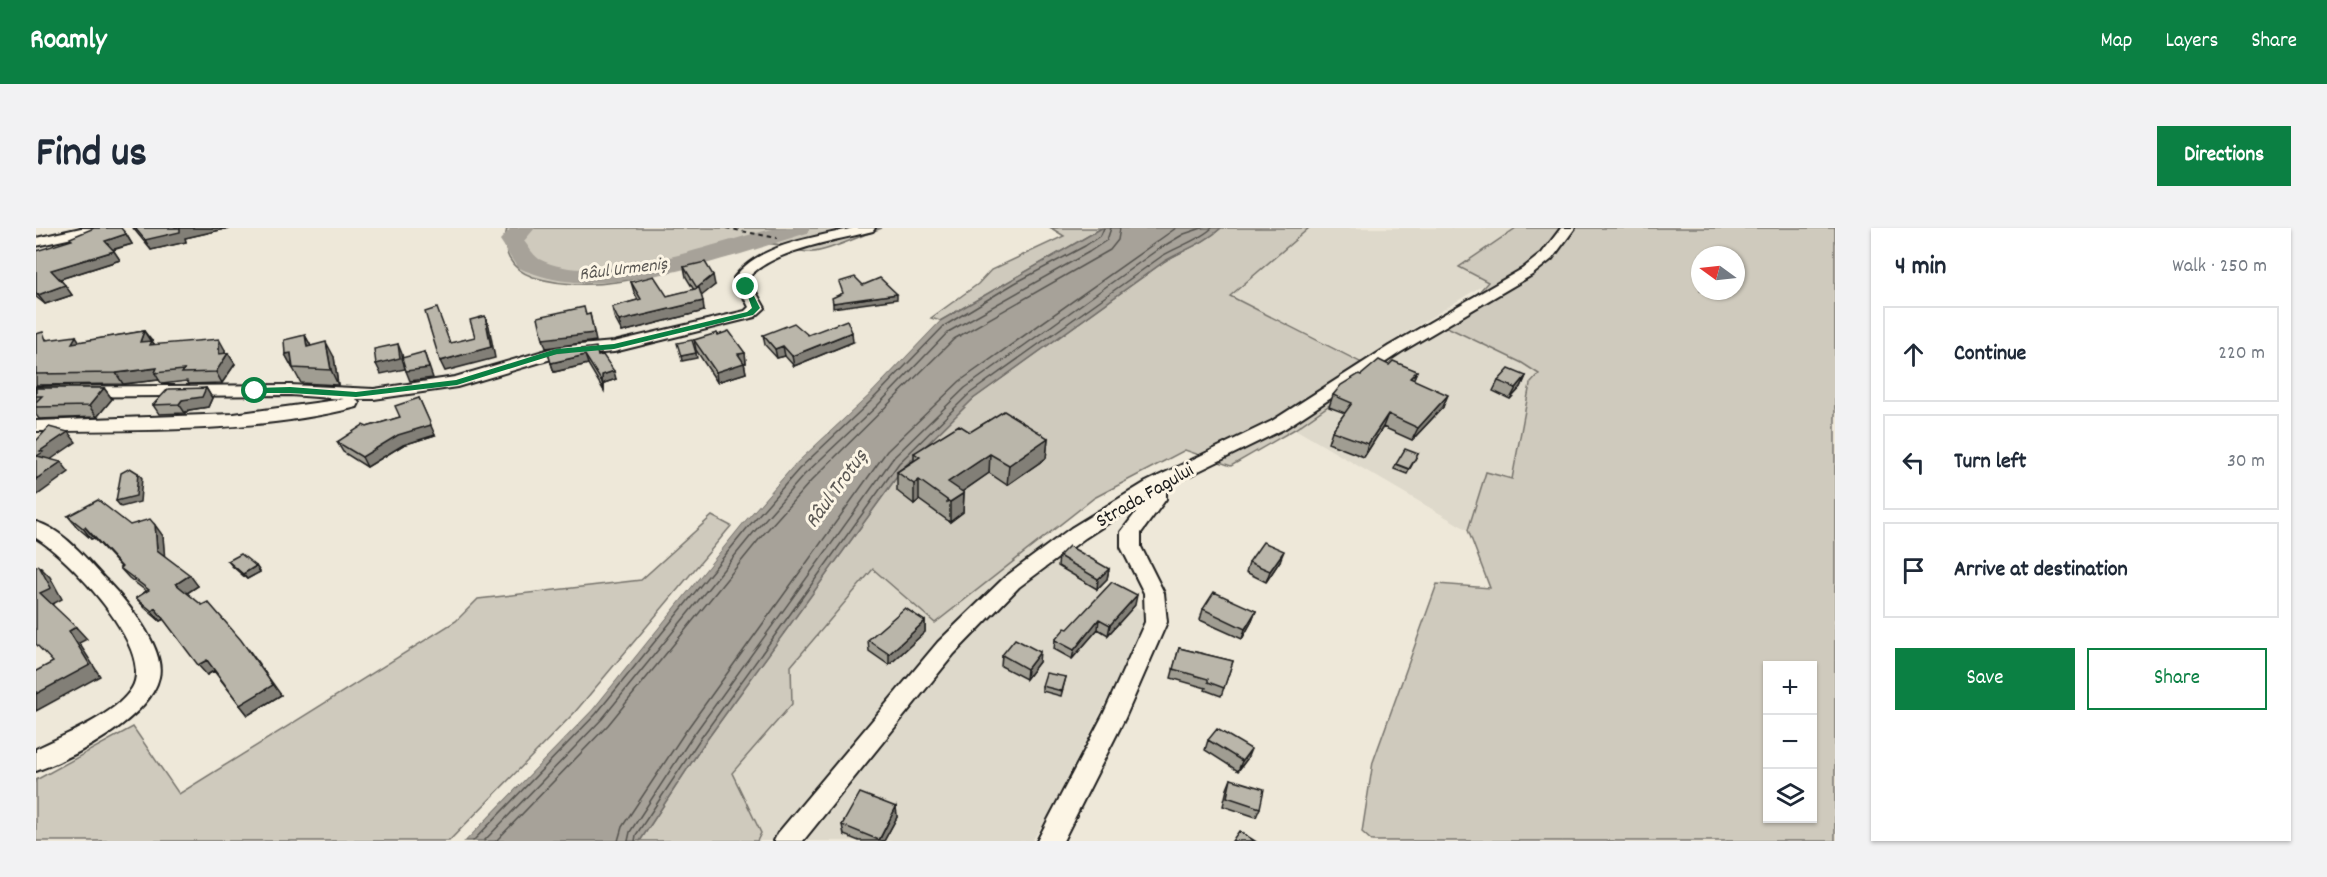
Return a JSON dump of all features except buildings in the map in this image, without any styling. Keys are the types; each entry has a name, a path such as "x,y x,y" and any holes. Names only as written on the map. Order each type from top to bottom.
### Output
{"street":[{"path":"36,242 99,228"},
{"path":"36,426 161,423 264,416 336,406 479,376 556,352 614,346 750,314 756,308 741,278 749,267 781,253 868,228"},
{"name":"Strada Fagului","path":"787,841 969,622 1044,556 1157,483 1278,425 1395,349 1527,272 1547,256 1568,228"},
{"path":"36,392 290,390 356,395 422,388"},
{"path":"1050,841 1113,718 1156,622 1154,593 1131,546 1131,532 1157,499 1157,483"},
{"path":"36,761 125,709 142,692 149,664 124,612 40,537"}],"path":[{"path":"726,228 746,232"}],"shaded area":[{"path":"507,228 882,228 820,251 807,252 776,244 764,244 650,276 591,284 562,283 525,274 509,258 505,244"},
{"path":"1051,228 1102,228 940,321 931,318 978,284 991,270 1064,236"},
{"path":"1221,228 1309,228 1230,296 1378,371 1295,429 1231,466 1185,450 1094,498 935,623 873,569 791,666 792,704 732,773 761,833 757,841 640,841 703,745 904,467 973,399 1165,261 1201,242"},
{"path":"1309,228 1516,228 1459,267 1488,282 1361,361 1230,296"},
{"path":"1516,228 1835,228 1835,841 1372,841 1362,832 1373,762 1437,584 1490,588 1468,530 1486,472 1512,479 1530,384 1539,374 1522,363 1447,327 1488,282 1459,267"},
{"path":"1447,327 1540,374 1530,384 1511,479 1486,473 1468,530 1295,429 1402,354"},
{"path":"712,516 731,526 575,712 449,841 36,841 36,780 133,727 179,794 456,621 478,599 641,580"},
{"path":"1038,542 1150,616 1048,816 1032,841 757,841 761,833 732,774 792,704 791,666 873,569 935,623"}],"water":[{"name":"Râul Trotuș","path":"1102,228 1221,228 1201,242 1165,261 973,399 904,467 703,745 640,841 465,841 592,710 743,523 794,465 868,396 940,321"}],"pier":[{"path":"937,320 940,321 868,396 794,465 743,523 592,710 465,841 462,841 589,708 741,521 792,463 866,394"}],"waterway":[{"name":"Râul Urmeniș","path":"524,228 512,240 528,263 558,274 597,275 643,270 690,260 799,228"}],"route":[{"path":"255,391 290,390 356,395 457,382 556,352 614,346 750,314 756,308 746,287"}]}
